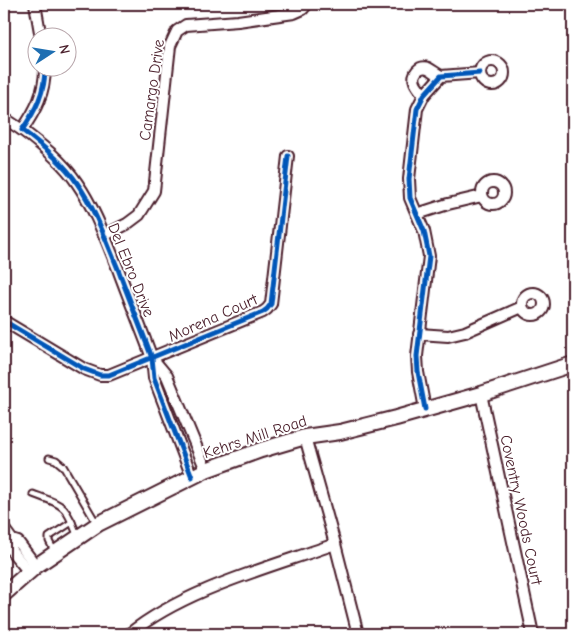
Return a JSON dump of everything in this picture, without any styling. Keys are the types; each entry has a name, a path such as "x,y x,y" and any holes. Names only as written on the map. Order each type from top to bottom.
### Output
{"main road":[{"name":"Kehrs Mill Road","path":"4,594 32,569 78,536 206,470 261,450 305,437 340,432 396,418 481,394 573,364"}],"street":[{"path":"35,4 39,28"},
{"name":"Camargo Drive","path":"105,235 140,215 154,191 170,46 177,31 181,27 192,24 238,21 294,13 304,9 308,4"},
{"path":"424,95 415,82 414,75 424,67 441,76 480,73"},
{"path":"425,409 418,372 419,334 429,256 424,231 410,198 409,179 417,109 424,95 441,76"},
{"path":"22,130 35,111 40,99 43,78"},
{"name":"Del Ebro Drive","path":"4,118 52,154 76,181 86,196 105,235 152,358 154,378 192,476"},
{"name":"Morena Court","path":"4,321 84,369 108,376 267,309 271,304 288,156"},
{"path":"417,214 482,196"},
{"path":"419,334 448,336 465,332 522,307"},
{"name":"Del Ebro Drive","path":"152,358 167,376 206,470"},
{"name":"Coventry Woods Court","path":"481,394 532,634"},
{"path":"305,437 358,634"},
{"path":"4,529 12,540 10,549 32,569"},
{"path":"129,634 164,610 210,589 335,544"}],"lane":[{"path":"49,458 56,460 63,466 98,524"},
{"path":"33,494 65,508 78,536"},
{"path":"54,553 49,537 72,522"}],"cycle path":[{"path":"425,409 417,356 429,256 424,231 410,198 409,179 417,109 424,95 441,76 480,73"},
{"path":"45,78 39,100 22,130 59,161 71,175 95,214 152,358 154,378 192,477"},
{"path":"4,321 84,369 100,375 109,375 263,312 271,304 288,156"}]}
